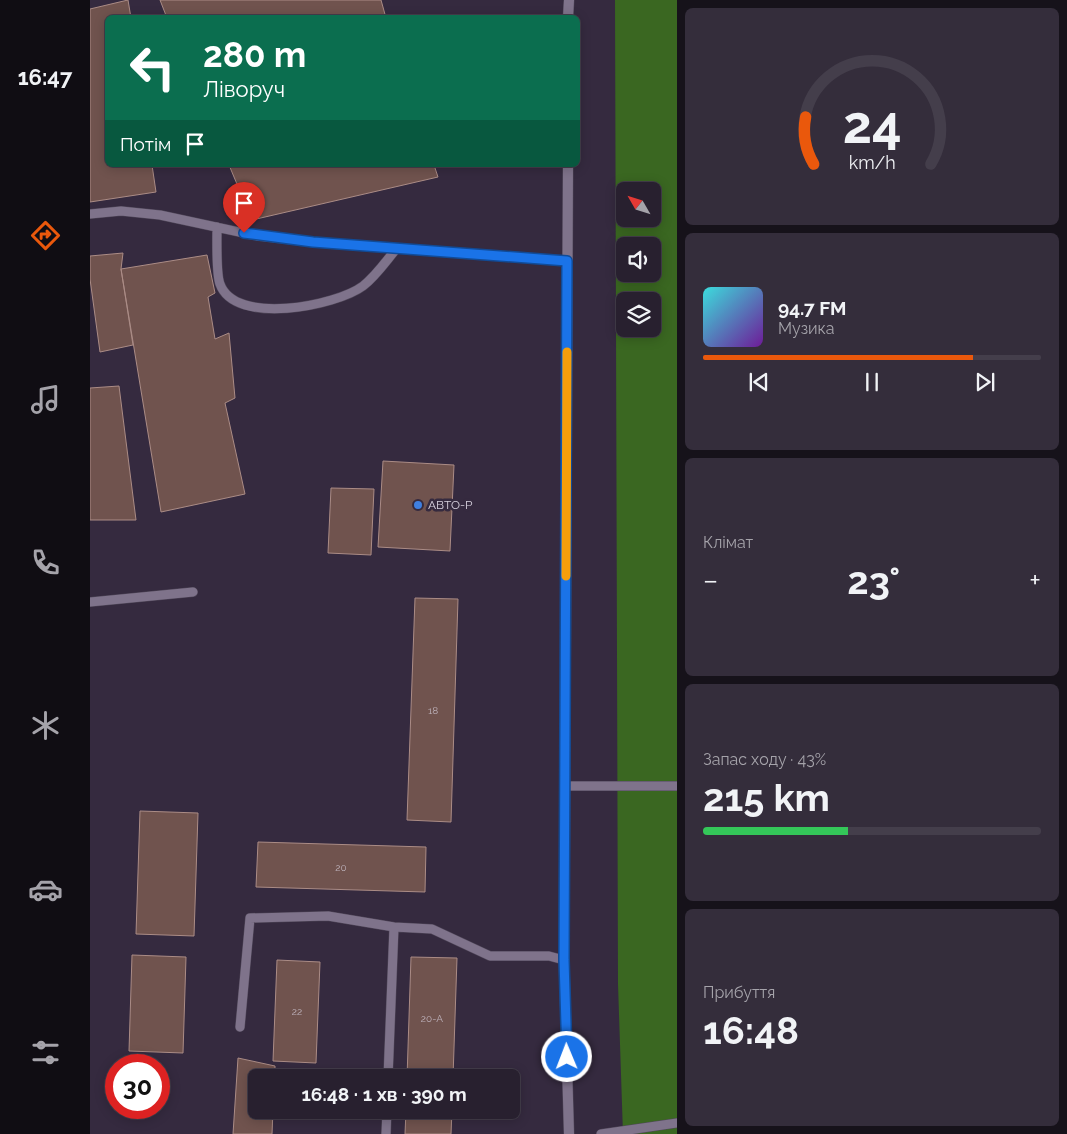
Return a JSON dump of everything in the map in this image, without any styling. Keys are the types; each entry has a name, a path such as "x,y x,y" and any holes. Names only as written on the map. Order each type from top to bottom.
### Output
{"street":[{"path":"568,15 569,0"},
{"path":"568,167 564,960 569,1134"}],"lane":[{"path":"90,214 121,211 160,214 258,236 567,261"},
{"path":"217,227 220,284 230,298 247,307 272,309 323,302 344,296 364,286 396,248"},
{"path":"90,602 193,592"},
{"path":"565,786 677,786"},
{"path":"240,1027 250,918 328,916 394,927 432,929 490,956 549,956 564,960"},
{"path":"388,1069 394,927"},
{"path":"386,1134 387,1119"},
{"path":"601,1134 677,1123"}],"green space":[{"path":"615,0 677,0 677,1134 623,1134 618,984 616,337 661,337 661,292 616,292 616,328"}],"building":[{"path":"128,0 130,15 105,15 105,167 152,167 156,192 90,202 90,9"},
{"path":"160,0 381,0 385,15 166,15"},
{"path":"230,167 435,167 438,177 252,220"},
{"path":"123,253 121,269 133,345 100,352 90,279 90,256"},
{"path":"207,255 215,293 208,297 215,339 229,333 235,398 225,403 245,494 161,512 121,269"},
{"path":"119,386 136,520 90,520 90,388"},
{"path":"383,461 454,465 450,551 378,547"},
{"path":"331,488 374,489 371,555 328,553"},
{"path":"415,598 458,599 451,822 407,820"},
{"path":"140,811 198,813 194,936 136,934"},
{"path":"258,842 426,847 425,892 256,887"},
{"path":"132,955 186,957 183,1053 129,1051"},
{"path":"411,957 457,958 453,1069 407,1069"},
{"path":"277,960 320,962 316,1063 273,1061"},
{"path":"238,1058 275,1066 275,1069 248,1069 248,1119 273,1119 272,1134 233,1134"},
{"path":"406,1119 452,1119 451,1134 405,1134"}],"slow traffic":[{"path":"566,576 567,352"}],"place":[{"name":"АВТО-Р","path":"418,505"}],"route":[{"path":"244,233 313,242 567,261 564,960 567,1057"}]}
